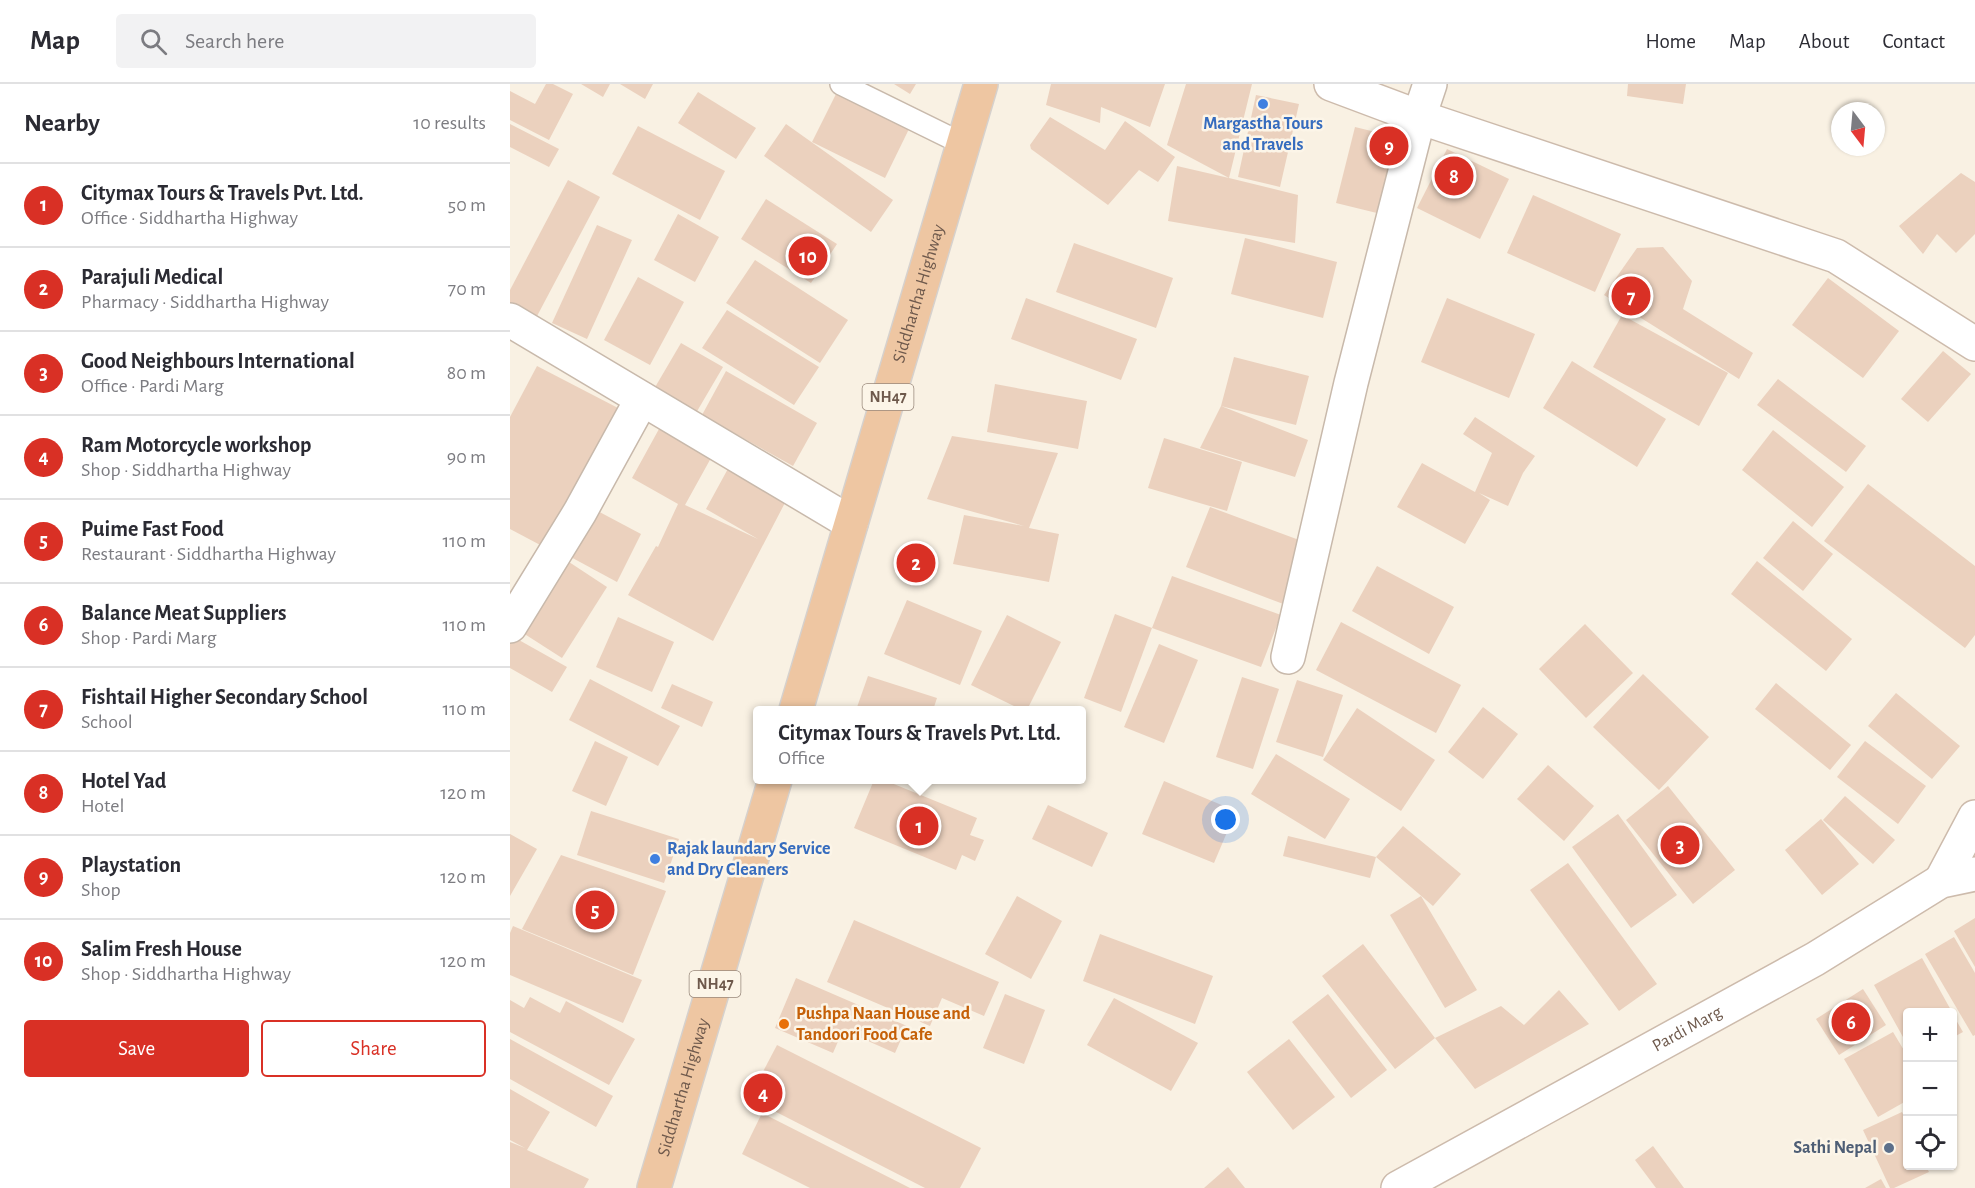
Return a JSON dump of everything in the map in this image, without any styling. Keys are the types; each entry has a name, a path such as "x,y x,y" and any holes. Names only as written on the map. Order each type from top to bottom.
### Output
{"highway":[{"name":"Siddhartha Highway","path":"796,706 981,84"},
{"name":"Siddhartha Highway","path":"654,1188 774,784"}],"main road":[{"path":"1331,84 1419,117 1836,256 1975,344"},
{"path":"1288,657 1351,383 1419,117 1430,84"},
{"path":"510,320 851,523"},
{"path":"510,626 580,512 642,399"},
{"path":"1941,881 1975,817"},
{"name":"Pardi Marg","path":"1414,1184 1804,965 1941,881 1975,874"}],"lane":[{"path":"841,84 963,144"}],"building":[{"path":"546,84 553,84 573,94 549,140 510,120 510,91 535,104"},
{"path":"581,84 610,84 603,97"},
{"path":"620,84 653,84 645,99"},
{"path":"894,84 916,84 910,94"},
{"path":"1051,84 1165,84 1150,127 1101,107 1100,123 1046,105"},
{"path":"1186,84 1252,84 1229,178 1167,145"},
{"path":"1628,84 1686,84 1683,104 1627,96"},
{"path":"698,92 756,128 736,159 678,123"},
{"path":"836,94 909,129 885,178 812,142"},
{"path":"1256,95 1299,104 1280,187 1238,177"},
{"path":"1050,117 1105,150 1125,121 1175,157 1158,182 1139,170 1108,205 1031,149 1030,145"},
{"path":"510,124 559,149 549,167 510,147"},
{"path":"786,124 893,200 871,232 764,156"},
{"path":"638,126 725,171 700,220 612,174"},
{"path":"1355,127 1404,139 1385,215 1336,203"},
{"path":"1447,149 1509,179 1480,239 1417,208"},
{"path":"1177,166 1298,195 1295,243 1168,221"},
{"path":"1961,173 1975,182 1975,234 1956,253 1937,234 1923,254 1899,226"},
{"path":"568,180 600,197 536,318 510,305 510,290"},
{"path":"1533,195 1621,234 1595,292 1507,253"},
{"path":"766,199 837,244 811,283 741,239"},
{"path":"678,214 719,237 695,282 654,260"},
{"path":"597,225 632,240 587,339 552,323"},
{"path":"1245,238 1337,262 1323,318 1231,294"},
{"path":"1074,243 1173,278 1156,328 1056,292"},
{"path":"1663,247 1692,281 1683,309 1753,353 1739,379 1604,295 1637,248"},
{"path":"755,260 848,320 820,363 726,303"},
{"path":"638,277 684,302 650,365 604,340"},
{"path":"1828,278 1899,331 1863,378 1792,325"},
{"path":"1026,298 1137,339 1121,380 1011,339"},
{"path":"1447,298 1535,334 1509,398 1421,362"},
{"path":"727,310 819,367 794,405 702,348"},
{"path":"1622,315 1728,373 1699,426 1593,367"},
{"path":"681,343 723,367 696,413 654,389"},
{"path":"1943,351 1971,374 1928,422 1901,399"},
{"path":"1234,357 1309,376 1296,425 1221,406"},
{"path":"1572,361 1666,419 1637,467 1543,408"},
{"path":"537,366 618,408 544,547 510,529 510,417"},
{"path":"726,371 817,423 793,466 702,415"},
{"path":"1778,379 1866,446 1846,472 1757,405"},
{"path":"995,384 1087,401 1078,449 987,432"},
{"path":"1221,406 1308,440 1295,477 1200,448"},
{"path":"1475,417 1535,456 1523,473 1508,506 1479,493 1490,500 1465,544 1397,507 1422,463 1475,492 1492,453 1463,434"},
{"path":"659,429 711,458 685,505 758,539 706,509 730,465 788,497 713,641 628,595 656,546 658,547 678,504 632,478"},
{"path":"1773,430 1844,487 1812,527 1742,470"},
{"path":"952,436 1058,453 1029,528 1059,534 1049,582 953,564 964,515 1024,526 927,499"},
{"path":"1164,438 1242,462 1227,511 1148,488"},
{"path":"1868,484 1975,566 1975,635 1965,648 1824,541"},
{"path":"1210,507 1310,544 1286,605 1186,567"},
{"path":"592,508 641,534 617,582 567,555"},
{"path":"1793,521 1833,554 1803,591 1763,558"},
{"path":"1757,561 1852,639 1826,671 1731,594"},
{"path":"569,562 607,587 562,658 523,633"},
{"path":"1377,566 1454,607 1429,654 1352,611"},
{"path":"1172,576 1281,615 1261,667 1152,628"},
{"path":"907,600 982,631 960,685 884,654"},
{"path":"1115,614 1152,628 1121,712 1084,698"},
{"path":"1007,615 1061,642 1029,706 1014,706 971,685"},
{"path":"618,617 674,642 652,692 596,667"},
{"path":"1341,622 1461,685 1436,733 1316,670"},
{"path":"1585,624 1633,673 1586,718 1539,669"},
{"path":"510,635 567,667 552,692 510,668"},
{"path":"1159,644 1198,660 1164,743 1124,727"},
{"path":"1643,674 1709,737 1659,790 1593,727"},
{"path":"868,676 937,698 934,706 857,706"},
{"path":"1242,677 1279,689 1253,769 1216,757"},
{"path":"590,679 680,726 658,766 569,720"},
{"path":"1297,680 1343,695 1323,757 1276,742"},
{"path":"1776,683 1851,745 1830,770 1755,709"},
{"path":"672,684 713,702 702,727 661,708"},
{"path":"1896,693 1960,746 1932,779 1868,726"},
{"path":"1483,707 1518,734 1483,779 1448,752"},
{"path":"1357,708 1435,760 1401,811 1323,760"},
{"path":"595,741 628,757 606,806 572,791"},
{"path":"1865,741 1926,786 1898,824 1837,777"},
{"path":"1276,754 1350,799 1325,839 1251,794"},
{"path":"1548,765 1594,806 1564,841 1517,799"},
{"path":"1164,781 1236,811 1214,863 1142,834"},
{"path":"872,784 894,784 977,818 970,835 984,840 975,861 962,855 956,870 854,828"},
{"path":"1668,786 1735,870 1693,904 1626,820"},
{"path":"1845,796 1895,840 1873,864 1823,820"},
{"path":"1048,805 1108,833 1092,867 1032,839"},
{"path":"591,811 679,839 664,883 577,855"},
{"path":"1618,814 1677,895 1631,928 1572,847"},
{"path":"1821,819 1859,864 1822,895 1785,850"},
{"path":"1403,826 1461,874 1433,906 1376,857"},
{"path":"510,834 537,849 510,896"},
{"path":"1288,836 1376,857 1370,878 1283,856"},
{"path":"561,855 666,891 633,975 522,929"},
{"path":"1568,863 1657,984 1619,1011 1530,890"},
{"path":"1017,896 1062,921 1031,979 985,954"},
{"path":"1421,896 1477,990 1445,1008 1390,915"},
{"path":"1975,918 1975,967 1954,931"},
{"path":"854,920 999,982 984,1016 942,998 930,1026 827,982"},
{"path":"513,926 642,980 623,1023 510,975 510,933"},
{"path":"1100,934 1213,976 1195,1024 1083,981"},
{"path":"1954,937 1975,973 1975,1035 1973,1036 1925,954"},
{"path":"1363,944 1435,1038 1395,1069 1322,976"},
{"path":"1922,958 1950,1008 1903,1008 1903,1037 1874,985"},
{"path":"796,978 907,1026 895,1053 843,1030 833,1053 775,1028"},
{"path":"1863,989 1886,1025 1839,1055 1816,1019"},
{"path":"1559,990 1589,1024 1475,1089 1435,1038 1501,1006 1524,1025"},
{"path":"1005,994 1045,1010 1024,1064 983,1048"},
{"path":"1328,994 1387,1070 1351,1098 1292,1022"},
{"path":"530,997 560,1013 566,1001 635,1039 609,1085 510,1032 510,1000 524,1008"},
{"path":"1114,998 1198,1043 1171,1091 1087,1045"},
{"path":"1957,1022 1963,1032 1957,1035"},
{"path":"1893,1032 1903,1049 1903,1103 1878,1117 1844,1059"},
{"path":"510,1039 613,1096 596,1127 510,1079"},
{"path":"1289,1039 1335,1097 1293,1130 1247,1072"},
{"path":"777,1045 981,1148 960,1188 925,1188 749,1098"},
{"path":"510,1089 550,1112 527,1150 589,1179 584,1188 510,1188 510,1142 525,1148 510,1140"},
{"name":"Sathi Nepal","path":"1902,1112 1903,1170 1928,1170 1929,1172 1890,1188 1863,1130"},
{"path":"762,1113 910,1188 810,1188 742,1154"},
{"path":"1653,1146 1684,1188 1656,1188 1635,1160"},
{"path":"1228,1167 1245,1188 1204,1188"},
{"name":"Sathi Nepal","path":"1881,1179 1886,1188 1865,1188"}],"place":[{"name":"Margastha Tours and Travels","path":"1263,104"},
{"name":"Playstation","path":"1389,146"},
{"name":"Hotel Yad","path":"1454,176"},
{"name":"Salim Fresh House","path":"808,256"},
{"name":"Fishtail Higher Secondary School","path":"1631,296"},
{"name":"Parajuli Medical","path":"916,563"},
{"name":"Citymax Tours & Travels Pvt. Ltd.","path":"919,826"},
{"name":"Good Neighbours International","path":"1680,845"},
{"name":"Rajak laundary Service and Dry Cleaners","path":"655,859"},
{"name":"Puime Fast Food","path":"595,910"},
{"name":"Balance Meat Suppliers","path":"1851,1022"},
{"name":"Pushpa Naan House and Tandoori Food Cafe","path":"784,1024"},
{"name":"Ram Motorcycle workshop","path":"763,1093"},
{"name":"Sathi Nepal","path":"1889,1148"}]}
